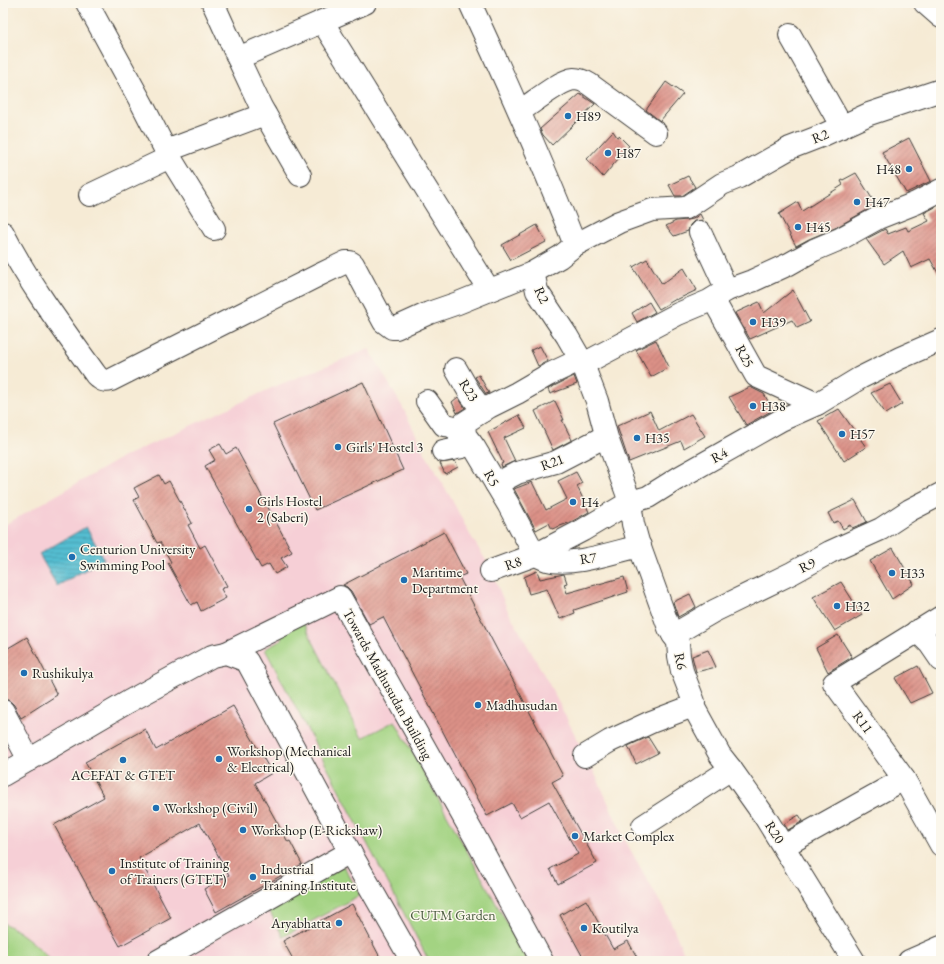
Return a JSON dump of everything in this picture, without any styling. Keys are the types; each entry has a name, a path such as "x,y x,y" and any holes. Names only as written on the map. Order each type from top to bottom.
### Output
{"street":[{"path":"87,3 168,154 214,229"},
{"path":"213,3 266,114 300,175"},
{"path":"238,58 365,3"},
{"path":"470,3 520,111 558,201 574,245"},
{"path":"925,3 941,17"},
{"path":"322,21 489,290"},
{"path":"790,35 842,127"},
{"path":"520,111 564,82 574,79 582,80 656,133"},
{"name":"R2","path":"582,362 567,336 536,291 532,273 560,257 574,245 620,222 652,210 686,208 722,184 739,177 790,148 842,127 869,114 941,90"},
{"path":"90,195 168,154 266,114"},
{"path":"443,452 464,435 483,411 548,375 571,364 589,361 678,314 789,264 814,250 840,239 878,218 916,203 941,190"},
{"name":"R25","path":"700,232 720,294 756,376 817,404"},
{"path":"3,233 37,292 96,375 100,379 106,381 111,380 346,262 353,264 384,322 392,328 396,328 428,313 458,303 532,273"},
{"name":"R4","path":"630,502 648,497 680,477 781,420 817,404 860,378 900,358 941,340"},
{"path":"535,554 583,530 630,502 606,436 597,401 582,362"},
{"name":"R23","path":"456,369 468,390 483,411"},
{"path":"427,401 444,425 451,425 464,435"},
{"name":"R5","path":"464,435 508,504 535,554"},
{"name":"R21","path":"496,484 518,473 556,462 606,436"},
{"name":"R9","path":"673,635 714,611 792,573 830,552 881,529 910,510 941,494"},
{"name":"R6","path":"630,502 633,524 650,578 669,628 678,642 678,656 694,702 693,706"},
{"name":"R7","path":"535,554 547,560 573,561 640,546"},
{"name":"R8","path":"491,571 535,554"},
{"name":"Towards Madhusudan Building","path":"219,655 340,597 476,839 542,961"},
{"path":"941,617 917,630 930,644 941,660"},
{"name":"R11","path":"917,630 834,682 904,779 941,845"},
{"path":"3,775 128,702 219,655 247,661 350,852 412,961"},
{"path":"585,756 616,738 660,718 693,706"},
{"name":"R20","path":"693,706 720,755 731,768 784,846 854,961"},
{"path":"3,711 29,760"},
{"path":"643,826 731,768"},
{"path":"784,846 904,779"},
{"path":"167,959 350,852"},
{"path":"909,961 941,946"}],"shaded area":[{"path":"369,349 403,408 426,455 469,533 490,567 507,609 548,682 597,778 626,842 670,920 687,961 3,961 3,526 121,458 276,386"}],"green space":[{"name":"CUTM Garden","path":"303,622 362,738 395,721 528,961 429,961 265,649 282,640 280,635"},
{"path":"344,866 360,895 283,937 268,908"},
{"path":"3,923 17,930 29,939 51,961 3,961"}],"water":[{"name":"Centurion University Swimming Pool","path":"86,527 104,559 57,586 39,554"}],"building":[{"path":"666,82 683,94 660,121 646,110"},
{"name":"H89","path":"580,94 595,104 552,145 540,129"},
{"name":"H87","path":"613,131 617,137 619,136 629,146 603,177 587,159"},
{"name":"H48","path":"909,138 931,181 906,193 882,152"},
{"path":"856,173 876,205 835,228 796,246 779,214 798,202 802,211 843,185 841,181"},
{"path":"688,176 695,187 682,196 675,196 669,185"},
{"path":"941,204 941,278 930,259 911,268 903,251 884,264 866,239 885,229 888,234 906,227 908,231 929,221 924,213"},
{"path":"700,214 703,220 694,221 690,225 688,231 674,236 666,226 676,221 693,219"},
{"path":"537,225 546,242 511,260 502,245"},
{"path":"647,259 662,284 684,268 697,290 676,299 659,309 633,267"},
{"path":"793,290 810,322 797,328 792,320 750,339 735,313 759,302 764,313"},
{"path":"649,302 655,312 637,322 632,313"},
{"path":"656,340 669,367 651,377 636,350"},
{"path":"540,346 548,361 538,366 531,350"},
{"path":"479,375 489,393 486,394 475,377"},
{"path":"574,376 577,384 550,394 548,389"},
{"name":"Girls' Hostel 3","path":"363,382 403,470 315,510 273,424"},
{"path":"890,384 902,404 886,414 871,393"},
{"name":"H38","path":"750,387 764,394 773,410 746,425 729,397"},
{"path":"458,397 465,408 457,413 452,402"},
{"path":"555,401 572,440 553,450 535,411"},
{"name":"H57","path":"839,409 866,447 844,461 818,421"},
{"name":"H35","path":"650,411 659,431 691,414 705,436 684,448 681,441 629,462 617,426"},
{"path":"519,415 526,428 504,438 515,461 502,467 501,464 503,463 488,432"},
{"name":"Girls Hostel 2 (Saberi)","path":"220,444 226,454 236,448 292,552 281,558 287,567 275,574 269,564 261,568 205,466 215,460 209,450"},
{"path":"455,461 458,467 445,474 440,463"},
{"path":"576,472 582,483 577,486 589,512 571,522 552,529 549,523 536,530 514,489 532,482 546,510 567,499 558,481"},
{"path":"159,475 164,484 169,481 192,523 188,525 200,548 205,545 227,586 221,589 226,598 201,611 197,602 191,605 168,563 171,562 160,542 157,543 134,500 139,497 134,488"},
{"path":"855,500 867,522 852,528 850,525 843,529 838,521 833,523 828,513"},
{"name":"Madhusudan","path":"444,532 466,574 459,577 563,776 552,782 597,863 558,884 550,869 578,854 549,801 520,817 512,803 487,816 383,617 369,624 351,591 343,585"},
{"name":"H33","path":"893,548 914,584 892,599 870,561"},
{"path":"537,571 540,579 564,574 567,583 564,584 567,593 624,577 628,592 574,610 575,613 560,619 547,589 529,594 524,577"},
{"name":"H32","path":"841,582 862,615 835,631 813,597"},
{"path":"690,594 696,607 678,617 673,602"},
{"path":"838,635 852,657 828,672 816,648"},
{"name":"Rushikulya","path":"27,637 57,695 21,718 14,705 5,699 3,695 3,651"},
{"path":"708,650 716,667 696,672 692,656"},
{"path":"918,666 932,693 910,703 895,678"},
{"path":"233,706 272,773 255,783 302,864 216,912 204,889 229,875 200,823 139,858 171,918 120,946 54,825 104,797 85,762 145,729 156,750"},
{"path":"648,737 658,753 636,764 628,746"},
{"path":"799,815 803,821 788,830 784,824"},
{"name":"Koutilya","path":"586,900 613,949 628,941 639,961 585,961 560,915"},
{"name":"Aryabhatta","path":"352,904 382,961 294,961 283,941"}],"place":[{"name":"H89","path":"568,116"},
{"name":"H87","path":"608,153"},
{"name":"H48","path":"909,169"},
{"name":"H47","path":"857,202"},
{"name":"H45","path":"798,227"},
{"name":"H39","path":"753,322"},
{"name":"H38","path":"753,406"},
{"name":"H57","path":"842,434"},
{"name":"H35","path":"637,438"},
{"name":"Girls' Hostel 3","path":"338,447"},
{"name":"H4","path":"573,502"},
{"name":"Girls Hostel 2 (Saberi)","path":"249,509"},
{"name":"Centurion University Swimming Pool","path":"72,557"},
{"name":"H33","path":"892,573"},
{"name":"Maritime Department","path":"404,580"},
{"name":"H32","path":"837,606"},
{"name":"Rushikulya","path":"24,673"},
{"name":"Madhusudan","path":"478,705"},
{"name":"Workshop (Mechanical & Electrical)","path":"219,759"},
{"name":"ACEFAT & GTET","path":"123,760"},
{"name":"Workshop (Civil)","path":"156,808"},
{"name":"Workshop (E-Rickshaw)","path":"243,830"},
{"name":"Market Complex","path":"575,836"},
{"name":"Institute of Training of Trainers (GTET)","path":"112,871"},
{"name":"Industrial Training Institute","path":"253,877"},
{"name":"Aryabhatta","path":"339,923"},
{"name":"Koutilya","path":"584,928"}]}
